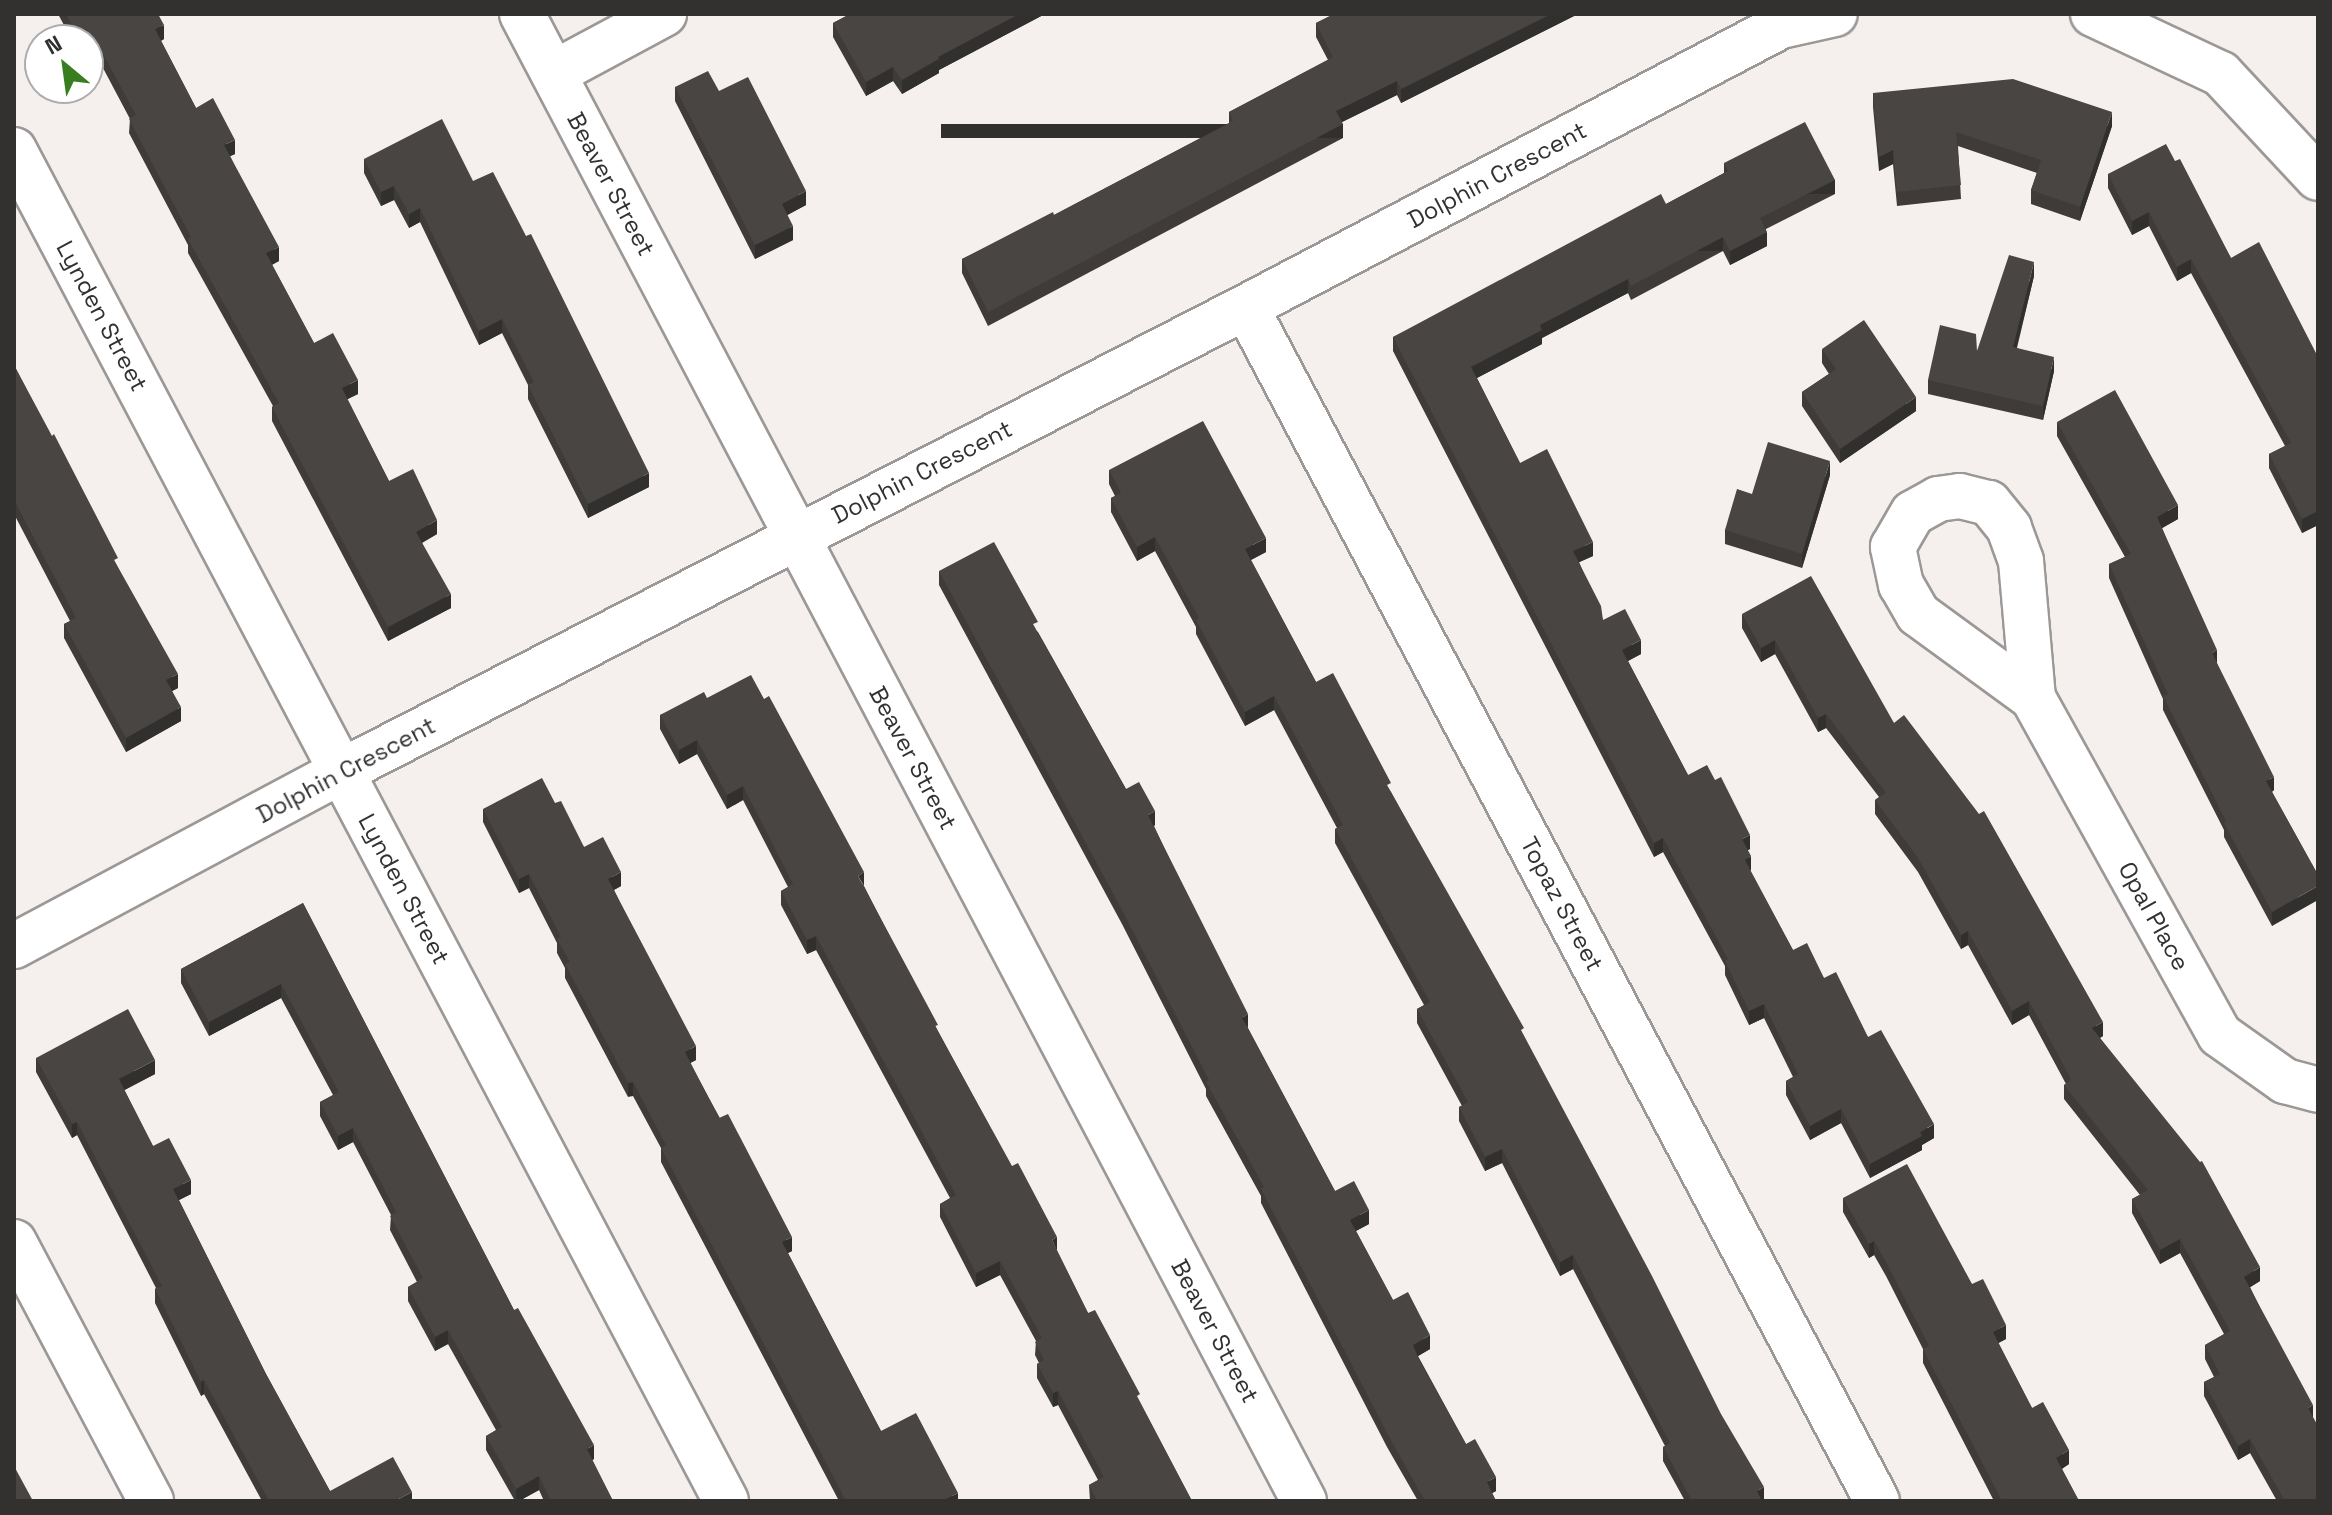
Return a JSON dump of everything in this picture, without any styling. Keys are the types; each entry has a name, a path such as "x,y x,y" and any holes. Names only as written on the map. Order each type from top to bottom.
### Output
{"street":[{"name":"Beaver Street","path":"522,14 1304,1501"},
{"path":"554,73 664,14"},
{"name":"Dolphin Crescent","path":"14,946 795,535 1246,307 1781,26 1835,14"},
{"path":"2093,14 2221,74 2318,178"},
{"name":"Lynden Street","path":"14,150 726,1501"},
{"name":"Topaz Street","path":"1246,307 1877,1501"},
{"name":"Opal Place","path":"2033,698 2220,1035 2285,1081 2318,1090"},
{"path":"14,1242 151,1501"}],"building":[{"path":"66,14 158,14 164,25 155,29 196,108 213,98 235,140 224,145 279,247 266,253 314,343 333,333 358,380 342,388 389,481 413,469 437,520 416,532 451,594 388,627 272,407 279,403 188,239 191,237 129,119 136,115 104,56 104,24 71,24"},
{"path":"850,14 1019,14 902,80 893,67 866,82 833,23"},
{"path":"1334,14 1551,14 1401,89 1397,81 1336,111 1343,124 988,312 962,259 1053,212 1054,215 1233,121 1229,112 1333,57 1316,23"},
{"path":"708,71 719,91 748,77 806,191 782,204 793,226 755,245 675,87"},
{"path":"2013,79 2112,112 2080,207 2031,190 2041,160 1956,132 1961,185 1897,192 1893,150 1879,157 1873,93"},
{"path":"442,119 473,181 493,172 526,236 531,234 649,473 588,504 528,385 534,382 502,319 479,331 420,208 409,214 394,186 381,192 364,159"},
{"path":"1805,122 1835,180 1760,218 1767,232 1730,251 1723,237 1631,286 1628,279 1540,325 1542,330 1471,367 1520,463 1547,449 1593,542 1573,551 1601,606 1603,620 1625,609 1641,640 1622,650 1688,775 1707,765 1715,780 1721,777 1750,835 1742,839 1751,856 1745,860 1793,950 1807,943 1824,978 1836,972 1868,1037 1881,1030 1934,1124 1920,1132 1922,1136 1870,1164 1841,1109 1810,1126 1786,1081 1798,1074 1764,1004 1749,1011 1725,961 1728,959 1663,838 1654,843 1393,337 1661,194 1666,204 1728,171 1724,163"},
{"path":"2166,144 2175,161 2180,159 2231,258 2259,242 2318,357 2318,511 2302,519 2269,454 2291,443 2191,259 2177,267 2149,212 2132,221 2108,174"},
{"path":"2009,255 2034,262 2013,347 2054,357 2043,406 1928,380 1940,325 1976,334 1977,351"},
{"path":"1864,320 1916,397 1840,449 1802,392 1836,369 1822,349"},
{"path":"14,365 52,436 54,434 118,558 114,560 178,674 166,680 181,707 126,738 64,624 76,618 14,500"},
{"path":"2115,390 2178,505 2157,517 2217,650 2212,653 2274,777 2266,781 2318,875 2318,886 2272,912 2224,823 2226,821 2163,696 2168,694 2109,564 2131,554 2057,422"},
{"path":"1203,421 1266,538 1245,549 1316,682 1333,673 1391,783 1387,785 1524,1028 1521,1030 1652,1276 1721,1414 1764,1487 1757,1491 1762,1501 1692,1501 1663,1447 1670,1443 1573,1255 1560,1262 1502,1149 1485,1157 1459,1107 1468,1102 1417,1009 1430,1002 1335,829 1343,825 1274,696 1245,712 1155,537 1137,547 1111,498 1121,493 1109,470"},
{"path":"1768,442 1830,461 1802,554 1725,530 1737,489 1752,494"},
{"path":"994,542 1038,622 1033,624 1126,789 1139,782 1155,811 1148,815 1248,1014 1242,1018 1335,1191 1354,1181 1369,1210 1350,1220 1393,1300 1408,1292 1430,1335 1413,1345 1420,1362 1466,1444 1475,1439 1496,1477 1487,1482 1496,1501 1425,1501 1387,1433 1261,1189 1264,1187 1206,1082 1209,1080 1122,910 939,571"},
{"path":"1811,576 1894,723 1904,715 1979,814 1984,811 2103,1022 2092,1028 2202,1161 2260,1267 2244,1277 2313,1405 2308,1408 2318,1426 2318,1501 2285,1501 2250,1439 2238,1446 2204,1382 2220,1374 2205,1345 2230,1331 2180,1239 2160,1250 2132,1199 2148,1190 2064,1085 2071,1079 2029,1001 2012,1011 1968,931 1961,935 1918,858 1875,800 1886,793 1826,714 1818,718 1775,640 1761,648 1742,614"},
{"path":"751,675 764,699 769,696 864,872 858,876 938,1025 935,1026 1012,1166 1018,1163 1057,1237 1052,1240 1088,1313 1095,1310 1192,1501 1097,1501 1089,1485 1104,1477 1058,1391 1053,1393 1037,1364 1044,1360 1035,1342 1042,1338 1000,1261 976,1273 940,1204 956,1195 816,936 807,940 781,891 793,884 743,786 727,795 697,740 679,750 660,715 704,692 707,698"},
{"path":"542,778 555,803 561,801 584,847 603,837 621,872 608,879 696,1046 685,1052 719,1118 728,1114 792,1237 782,1242 881,1431 916,1413 958,1493 942,1501 846,1501 661,1148 666,1145 633,1082 628,1083 565,964 570,962 557,939 561,937 529,874 519,879 483,809"},
{"path":"303,903 514,1310 518,1308 594,1445 587,1449 613,1501 551,1501 539,1476 516,1489 486,1436 502,1427 448,1330 435,1337 408,1287 423,1278 390,1216 396,1212 353,1128 338,1136 320,1102 339,1092 281,984 209,1022 181,969"},
{"path":"128,1009 155,1060 119,1079 153,1146 169,1138 191,1180 173,1189 266,1374 330,1491 393,1457 412,1492 395,1501 269,1501 204,1380 201,1382 155,1289 162,1286 77,1122 72,1124 36,1058"},
{"path":"1907,1164 1972,1284 1983,1279 2006,1325 1993,1332 2032,1408 2043,1402 2069,1450 2056,1458 2079,1501 2002,1501 1923,1349 1929,1346 1886,1262 1874,1241 1869,1244 1843,1198"},
{"path":"14,1466 33,1501 14,1501"}]}
